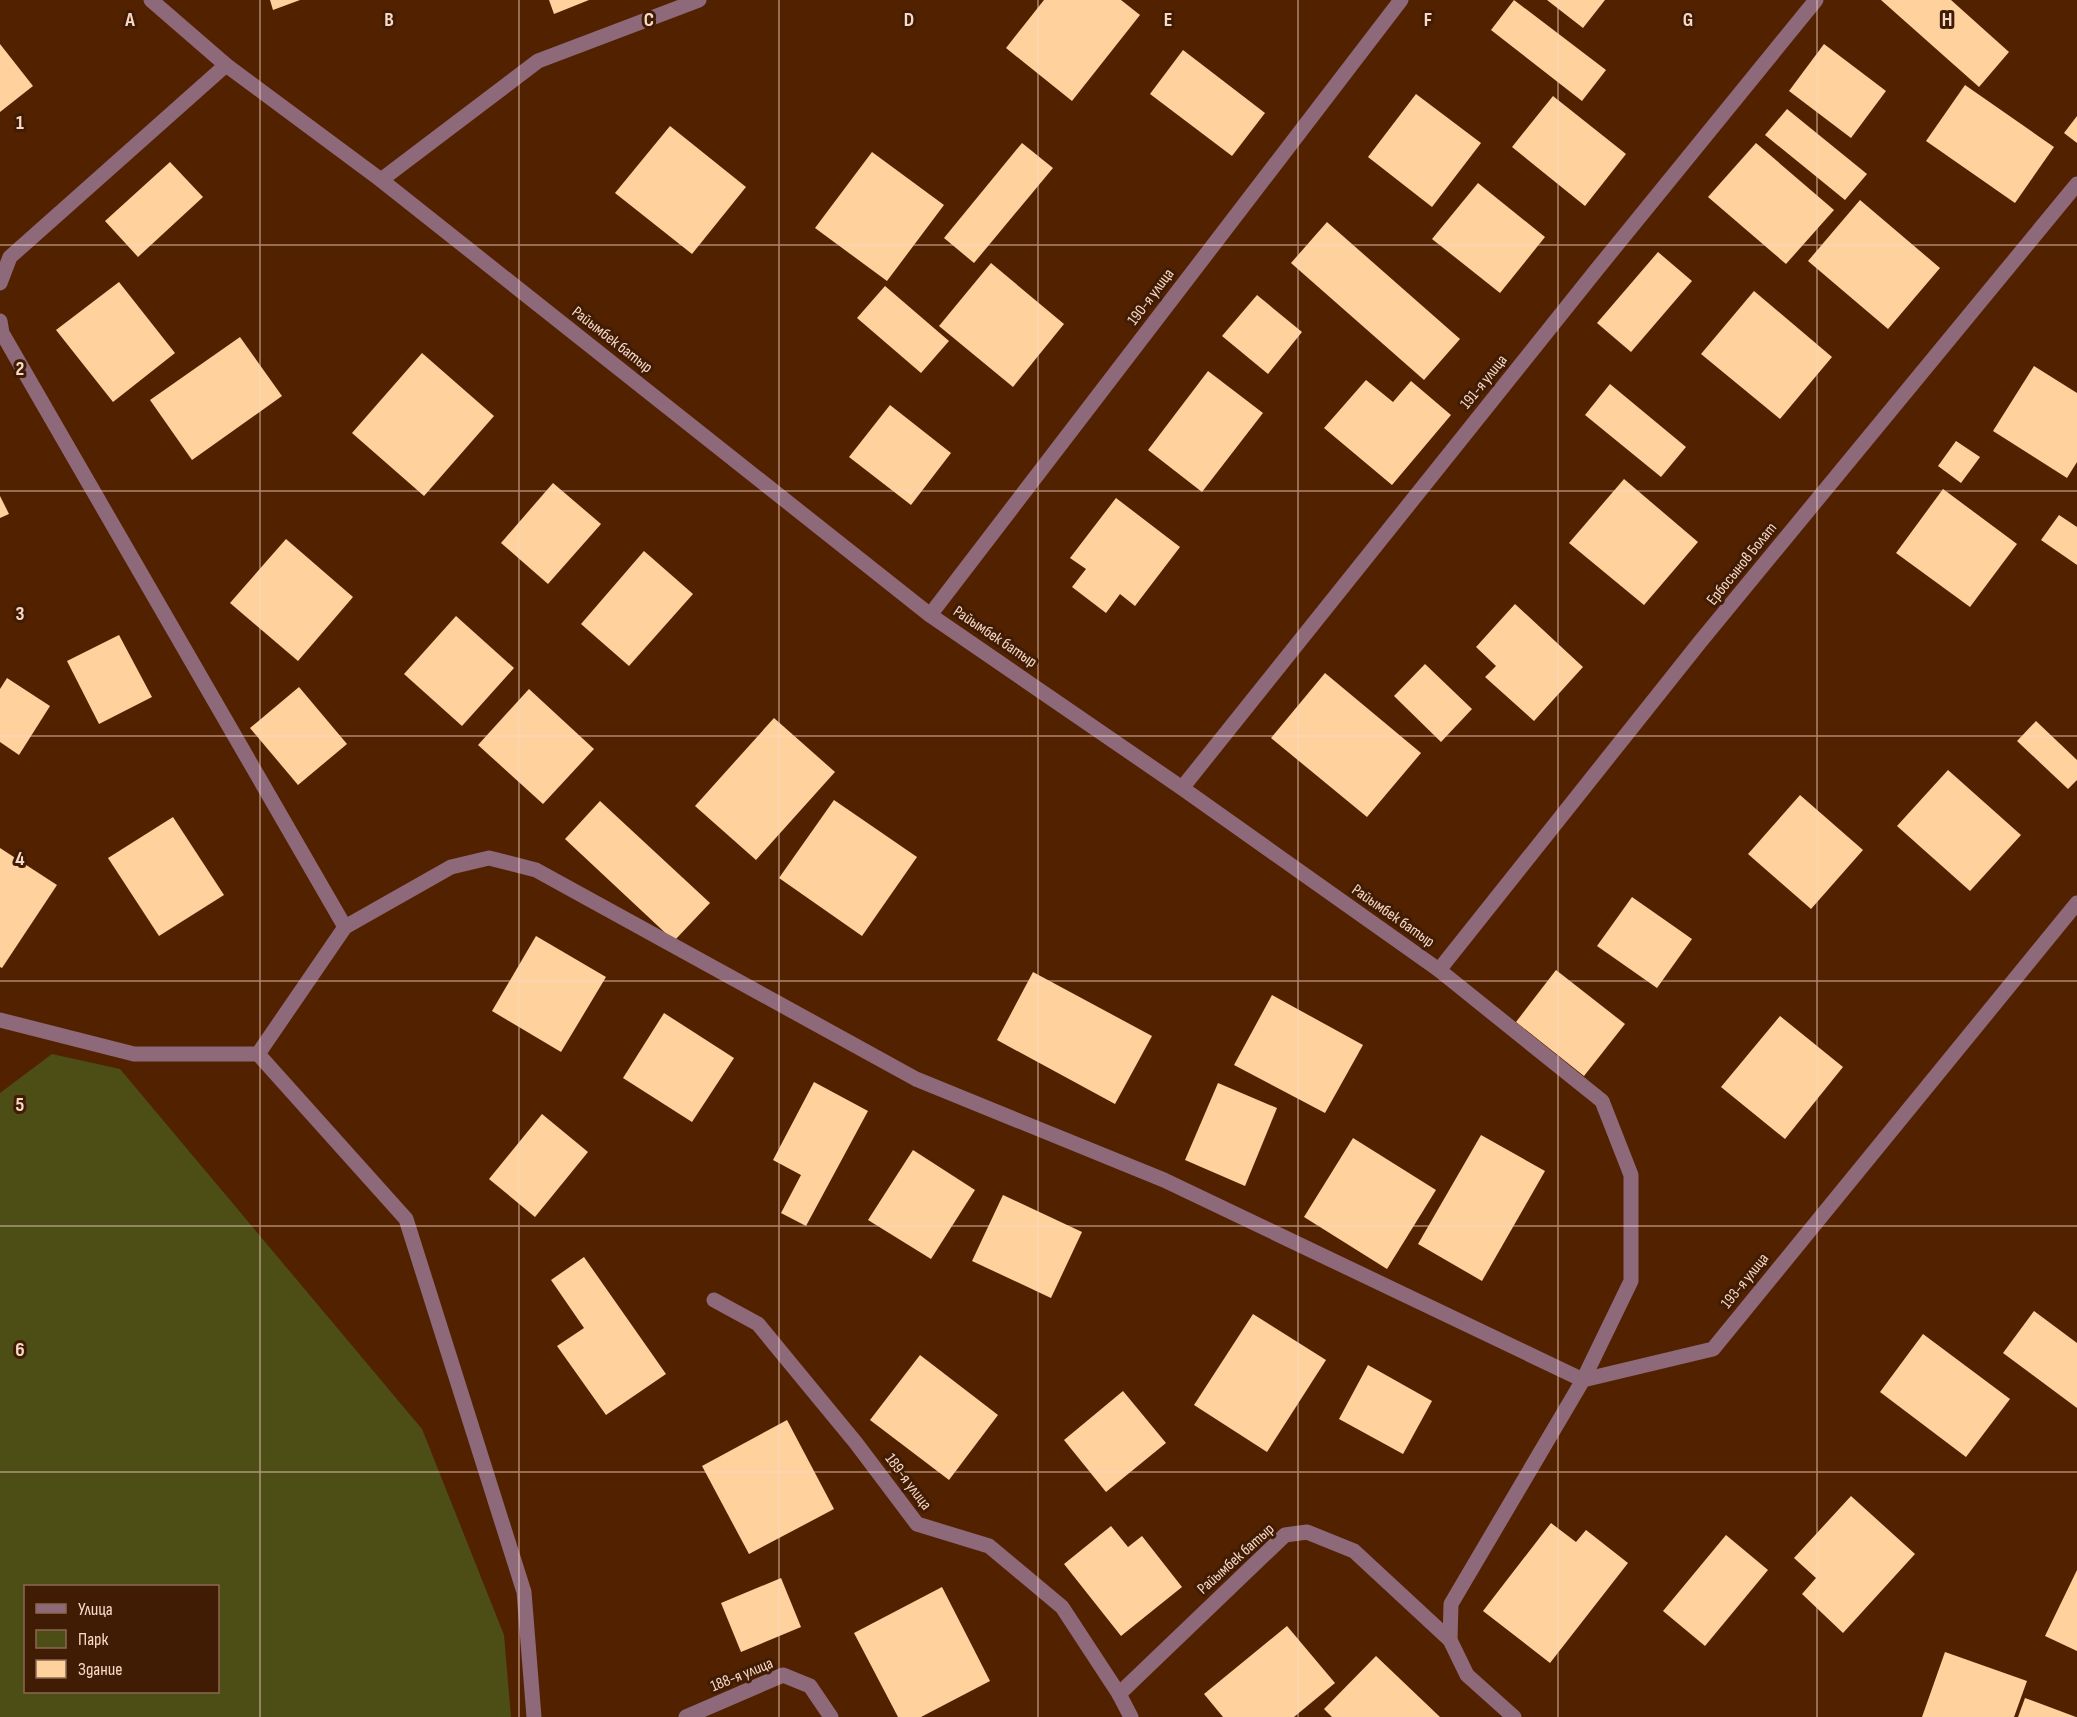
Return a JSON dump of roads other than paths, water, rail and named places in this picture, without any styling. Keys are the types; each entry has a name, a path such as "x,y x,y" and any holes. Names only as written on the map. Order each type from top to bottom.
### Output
{"street":[{"name":"Райымбек батыр","path":"151,0 226,66 381,180 930,615 1182,788 1439,970 1602,1101 1631,1175 1631,1281 1583,1380"},
{"path":"381,180 538,61 699,0"},
{"name":"190-я улица","path":"930,615 1401,0"},
{"name":"191-я улица","path":"1182,788 1590,277 1816,0"},
{"path":"0,283 10,257 226,66"},
{"name":"Ербосынов Болат","path":"1439,970 1700,642 2077,184"},
{"path":"0,321 2,333 345,927"},
{"path":"258,1054 345,927 451,867 489,858 536,870 916,1079 1164,1179 1583,1380 1451,1604 1450,1640"},
{"name":"193-я улица","path":"1583,1380 1713,1349 2077,903"},
{"path":"1,1021 134,1054 258,1054 406,1219 524,1592 534,1717"},
{"name":"189-я улица","path":"714,1300 758,1324 856,1443 917,1524 989,1545 1062,1607 1119,1694 1131,1717"},
{"name":"Райымбек батыр","path":"1119,1694 1285,1535 1307,1532 1354,1551 1450,1640 1467,1675 1514,1717"},
{"name":"188-я улица","path":"686,1717 783,1675 810,1686 831,1717"}]}
